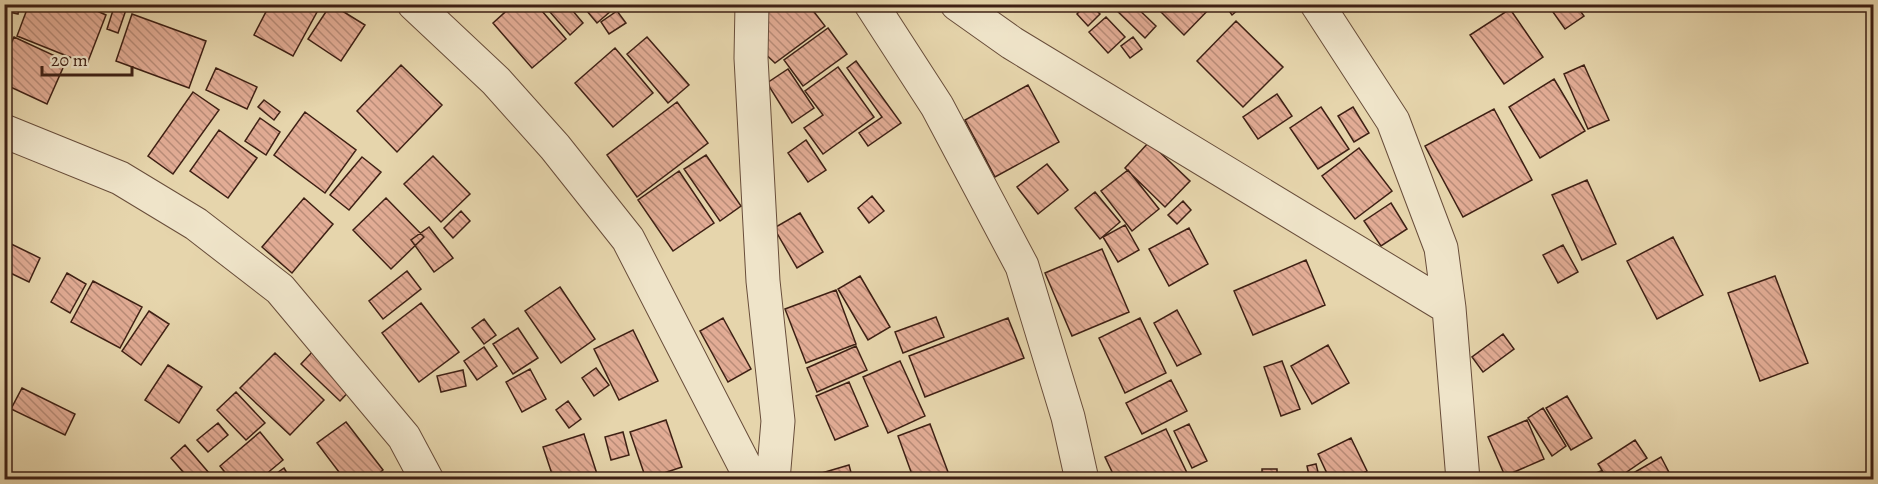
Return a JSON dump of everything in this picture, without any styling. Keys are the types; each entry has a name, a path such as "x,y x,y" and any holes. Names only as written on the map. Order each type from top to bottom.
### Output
{"street":[{"path":"414,4 496,81 555,147 628,239 752,480"},
{"path":"752,4 751,58 763,281 777,421 773,480"},
{"path":"871,4 937,106 1022,266 1068,417 1082,480"},
{"path":"957,4 1012,43 1449,308"},
{"path":"1317,4 1392,121 1441,248 1449,308 1463,480"},
{"path":"4,131 120,178 196,224 280,289 404,436 427,480"}],"building":[{"path":"4,4 20,4 18,14 4,11"},
{"path":"29,4 81,4 106,15 87,64 17,36"},
{"path":"115,4 128,4 118,33 107,29"},
{"path":"211,4 229,4 227,11"},
{"path":"270,4 303,4 317,12 293,56 254,35"},
{"path":"331,4 365,25 341,61 308,39"},
{"path":"514,4 536,4 566,39 532,68 493,23"},
{"path":"543,4 567,4 583,23 570,35"},
{"path":"581,4 619,4 597,23"},
{"path":"760,4 808,4 825,26 775,63 757,46"},
{"path":"1086,4 1090,4 1100,14 1088,26 1077,14"},
{"path":"1110,4 1133,4 1156,26 1145,38"},
{"path":"1153,4 1214,4 1184,35"},
{"path":"1224,4 1245,4 1232,15"},
{"path":"1575,4 1584,16 1565,29 1548,5"},
{"path":"1510,9 1543,57 1504,84 1470,35"},
{"path":"617,11 626,23 609,34 601,22"},
{"path":"132,14 206,41 189,88 116,61"},
{"path":"1106,17 1125,37 1108,53 1089,32"},
{"path":"1236,21 1283,67 1243,107 1197,61"},
{"path":"828,28 847,54 803,86 784,60"},
{"path":"14,37 66,61 47,104 4,84 4,59"},
{"path":"647,37 689,85 668,103 627,54"},
{"path":"1133,37 1142,49 1130,58 1121,46"},
{"path":"615,48 653,93 613,127 575,83"},
{"path":"856,61 901,123 868,146 859,133 882,117 847,68"},
{"path":"401,65 442,105 397,152 357,111"},
{"path":"1584,65 1609,120 1588,129 1564,74"},
{"path":"838,67 874,117 823,154 804,128 823,115 805,91"},
{"path":"216,68 257,87 247,109 206,90"},
{"path":"788,69 814,108 792,123 767,83"},
{"path":"1554,79 1585,131 1540,158 1509,107"},
{"path":"1028,85 1059,142 995,177 965,120"},
{"path":"193,92 219,110 173,174 148,156"},
{"path":"1277,94 1292,116 1258,139 1243,117"},
{"path":"264,100 280,112 274,120 258,107"},
{"path":"677,102 708,143 637,197 607,155"},
{"path":"1321,107 1349,149 1318,169 1290,128"},
{"path":"1353,107 1369,133 1354,142 1338,116"},
{"path":"1494,109 1532,180 1463,217 1425,146"},
{"path":"305,112 356,150 325,193 274,155"},
{"path":"260,118 280,132 266,155 245,141"},
{"path":"219,130 257,158 228,198 190,171"},
{"path":"806,140 826,170 808,182 788,153"},
{"path":"1149,142 1190,181 1165,207 1125,168"},
{"path":"1359,148 1392,191 1355,219 1322,176"},
{"path":"706,155 741,206 720,221 684,169"},
{"path":"433,156 470,194 441,222 404,184"},
{"path":"362,157 381,172 349,210 330,195"},
{"path":"1047,164 1068,190 1038,214 1017,187"},
{"path":"1128,170 1159,209 1132,231 1101,191"},
{"path":"679,171 714,223 673,251 638,200"},
{"path":"1587,180 1616,244 1582,260 1552,195"},
{"path":"1095,192 1120,222 1100,239 1075,208"},
{"path":"872,196 884,211 869,223 858,208"},
{"path":"304,198 333,224 292,273 262,247"},
{"path":"386,198 424,237 391,269 353,230"},
{"path":"1183,201 1191,210 1177,224 1168,215"},
{"path":"1391,203 1407,229 1381,246 1364,221"},
{"path":"461,211 470,221 453,238 444,228"},
{"path":"800,213 823,252 797,268 774,228"},
{"path":"1125,225 1139,250 1118,262 1103,237"},
{"path":"429,227 453,258 434,272 411,240"},
{"path":"1189,228 1208,264 1169,286 1149,249"},
{"path":"1673,237 1703,295 1657,319 1627,261"},
{"path":"5,241 40,258 29,282 4,270"},
{"path":"1563,245 1578,272 1558,283 1543,255"},
{"path":"1102,249 1129,312 1072,336 1045,273"},
{"path":"1306,260 1325,305 1253,335 1234,291"},
{"path":"407,271 421,289 383,319 369,301"},
{"path":"67,273 86,284 70,313 51,302"},
{"path":"860,276 890,327 868,340 838,289"},
{"path":"1775,276 1808,363 1760,381 1728,293"},
{"path":"93,281 142,307 120,348 71,322"},
{"path":"560,287 595,339 561,363 525,311"},
{"path":"836,290 856,344 806,363 785,309"},
{"path":"421,303 459,352 419,382 382,333"},
{"path":"1177,310 1201,354 1177,366 1154,323"},
{"path":"149,311 169,324 141,365 122,351"},
{"path":"936,317 944,337 903,353 895,332"},
{"path":"723,318 751,369 728,382 700,331"},
{"path":"1008,318 1024,358 925,397 909,356"},
{"path":"1140,318 1166,373 1125,393 1099,338"},
{"path":"484,319 496,335 484,344 472,328"},
{"path":"518,328 538,358 513,374 493,344"},
{"path":"633,330 658,381 619,400 594,349"},
{"path":"1503,334 1514,349 1483,372 1472,357"},
{"path":"1328,345 1349,383 1312,404 1291,366"},
{"path":"856,346 867,370 817,392 807,368"},
{"path":"484,347 497,366 477,380 464,361"},
{"path":"314,350 354,386 340,401 301,364"},
{"path":"275,353 324,400 290,435 240,388"},
{"path":"900,361 925,416 888,433 863,377"},
{"path":"1282,361 1300,409 1281,416 1264,367"},
{"path":"168,365 202,387 179,423 145,400"},
{"path":"596,368 609,385 594,396 582,378"},
{"path":"530,369 546,399 522,412 506,382"},
{"path":"463,370 466,386 441,392 437,376"},
{"path":"1171,380 1187,411 1142,434 1126,403"},
{"path":"849,382 868,426 835,440 816,396"},
{"path":"22,388 75,414 65,435 11,409"},
{"path":"236,392 265,423 246,440 217,410"},
{"path":"1567,396 1592,438 1571,450 1546,408"},
{"path":"568,401 581,419 569,428 556,410"},
{"path":"1543,408 1566,446 1552,456 1528,418"},
{"path":"666,420 682,467 646,479 630,432"},
{"path":"1527,420 1544,459 1505,476 1488,437"},
{"path":"346,422 383,470 371,480 345,480 317,443"},
{"path":"218,423 228,435 208,452 197,440"},
{"path":"930,424 951,480 914,480 898,436"},
{"path":"1189,424 1207,461 1192,468 1174,431"},
{"path":"1166,429 1188,475 1179,480 1116,480 1105,457"},
{"path":"260,432 283,460 259,480 231,480 220,466"},
{"path":"623,432 629,455 611,460 605,437"},
{"path":"584,434 599,480 554,480 543,447"},
{"path":"1351,438 1367,471 1349,480 1330,480 1318,454"},
{"path":"1635,440 1647,458 1615,480 1608,480 1598,464"},
{"path":"185,445 209,473 201,480 190,480 171,458"},
{"path":"1661,457 1673,480 1621,480"},
{"path":"1316,464 1320,480 1310,480 1307,466"},
{"path":"849,465 853,480 798,480"},
{"path":"284,468 291,480 267,480"},
{"path":"1262,469 1277,469 1277,480 1262,480"},
{"path":"1601,471 1605,480 1588,480 1586,477"}]}
